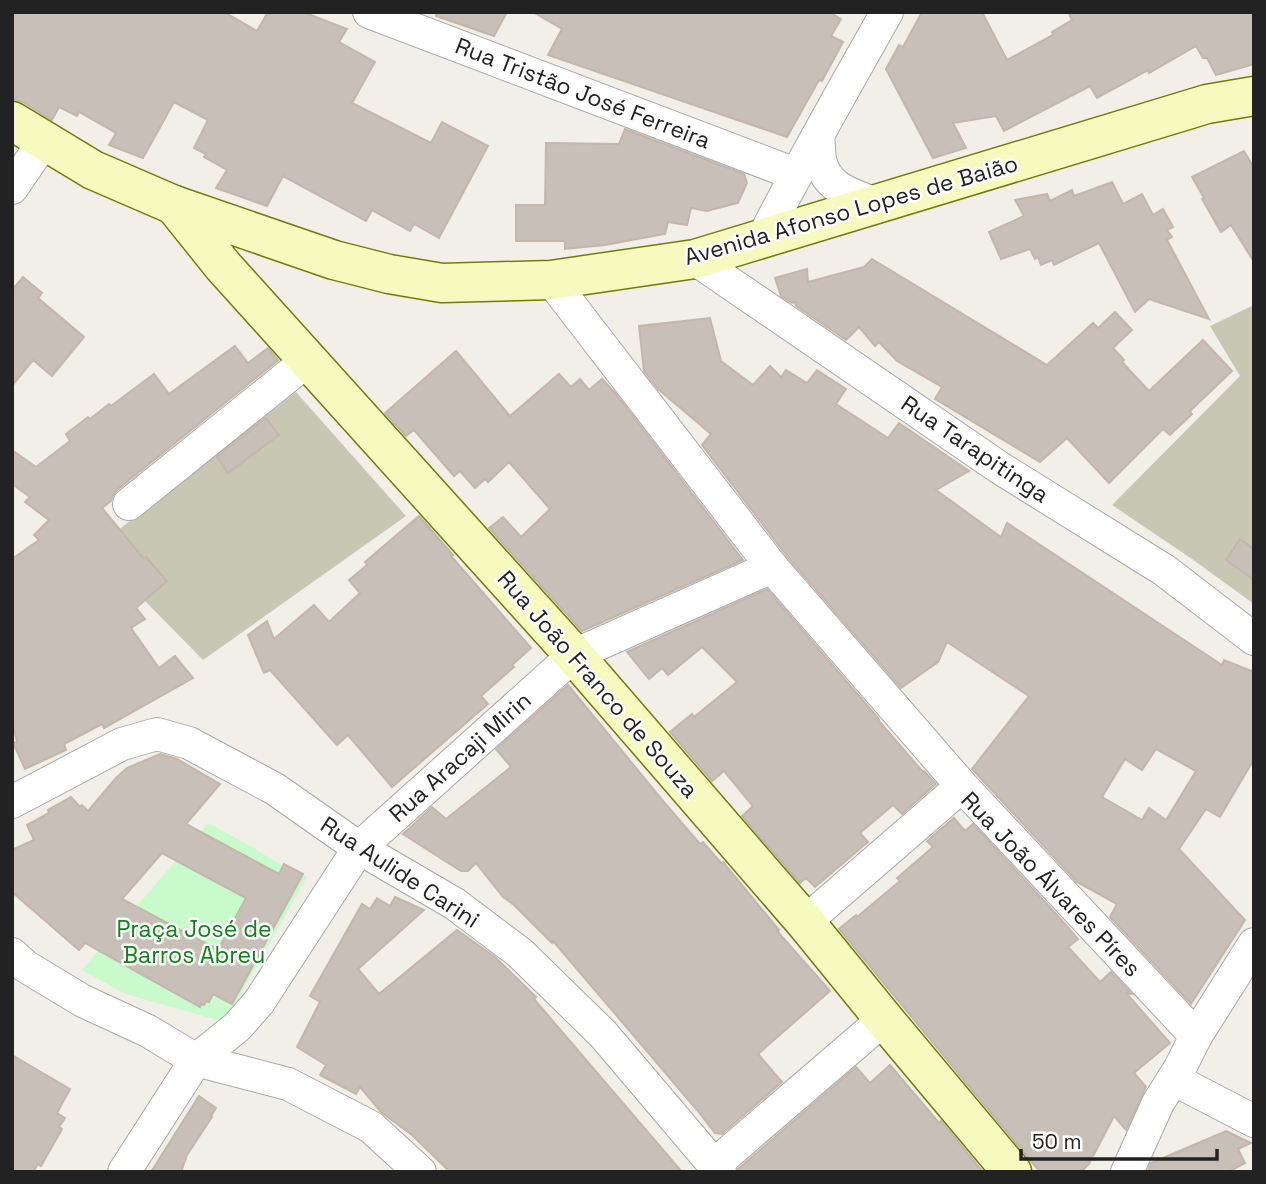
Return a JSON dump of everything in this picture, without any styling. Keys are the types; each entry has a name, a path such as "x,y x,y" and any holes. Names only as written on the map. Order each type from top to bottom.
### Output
{"street":[{"name":"Rua Tristão José Ferreira","path":"369,12 427,22 795,174"},
{"path":"763,238 795,174 887,12"},
{"name":"Avenida Afonso Lopes de Baião","path":"12,121 93,170 174,205 334,260 388,274 442,283 551,280 695,259 1207,104 1254,96"},
{"path":"818,136 820,160 829,180 841,190 876,204"},
{"path":"12,188 44,141"},
{"name":"Rua João Franco de Souza","path":"174,205 223,266 574,655 805,922 1012,1172"},
{"path":"223,266 229,243 239,228"},
{"name":"Rua Tarapitinga","path":"695,259 1000,468 1164,570 1254,639"},
{"path":"551,280 772,567 962,786"},
{"path":"129,504 309,360"},
{"name":"Rua Aracaji Mirin","path":"124,1172 196,1060 237,1027 259,1002 359,848 574,655 772,567"},
{"name":"Rua Aulide Carini","path":"12,802 122,744 158,734 188,743 275,789 359,848 455,904 520,953 603,1034 717,1168"},
{"name":"Rua João Álvares Píres","path":"805,922 962,786 1196,1036"},
{"path":"1126,1172 1158,1103 1254,944"},
{"path":"12,954 25,966 83,1001 148,1031 196,1060 289,1084 371,1127 415,1170"},
{"path":"717,1168 884,1019"},
{"path":"1173,1079 1254,1121"}],"shaded area":[{"path":"1254,305 1254,604 1112,505 1240,376 1210,326"},
{"path":"296,392 406,516 203,660 94,549"}],"green space":[{"name":"Praça José de Barros Abreu","path":"208,823 307,877 225,1022 122,992 82,970"}],"building":[{"path":"12,12 224,12 257,31 268,12 303,12 347,29 339,42 375,62 352,103 431,143 442,122 488,146 439,238 414,224 410,231 372,210 366,221 283,176 267,206 216,188 227,170 194,148 208,120 174,102 143,158 109,145 116,133 79,112 77,116 59,107 52,120 23,102 12,99"},
{"path":"436,12 507,12 494,36 436,16"},
{"path":"533,12 829,12 841,19 831,36 843,42 787,137 548,55 562,29"},
{"path":"922,12 982,12 1007,60 1053,35 1052,32 1072,20 1068,12 1254,12 1254,64 1216,75 1207,58 1203,58 1196,46 1097,98 1090,86 1004,131 996,116 953,123 966,148 933,158 886,69 899,45 903,47"},
{"path":"625,129 744,174 747,183 738,203 707,211 691,208 687,225 668,222 665,234 605,245 565,249 565,241 516,241 516,205 545,205 546,143 619,144"},
{"path":"1244,151 1254,168 1254,262 1231,225 1221,232 1192,177"},
{"path":"1112,182 1123,204 1142,194 1153,215 1163,209 1173,227 1167,230 1172,237 1167,240 1209,319 1149,299 1135,312 1099,243 1054,265 1052,260 1041,265 1030,249 1001,259 989,232 1024,216 1015,200 1047,194 1050,201 1072,190 1074,196"},
{"path":"872,259 1047,365 1093,323 1098,328 1115,312 1132,330 1113,348 1149,391 1203,340 1232,371 1190,411 1192,414 1170,435 1163,429 1109,483 1067,438 1040,462 935,399 942,387 897,361 879,342 875,346 859,327 846,340 796,306 795,302 792,303 781,296 775,278 807,269 808,282 864,267"},
{"path":"23,277 42,293 38,298 84,337 52,376 33,360 12,386 12,290"},
{"path":"710,318 721,361 753,385 770,366 781,377 786,370 807,383 817,370 846,389 836,404 888,438 899,423 969,471 936,490 1001,537 1007,523 1222,665 1224,660 1254,672 1254,759 1220,817 1206,809 1179,849 1245,920 1191,1004 1110,917 1117,904 1077,882 972,769 1029,696 947,642 938,662 901,688 786,555 702,445 711,434 658,389 644,371 639,326","holes":["1156,749 1196,771 1166,820 1149,808 1142,820 1102,797 1125,759 1142,770"]},
{"path":"235,346 248,363 268,348 278,360 117,490 111,501 102,508 144,559 146,557 167,581 136,608 145,619 131,628 159,668 175,656 193,678 104,728 102,724 64,744 66,750 25,769 13,743 17,742 12,722 12,559 39,540 34,535 49,520 25,502 30,497 12,484 12,450 36,467 70,441 66,434 88,417 90,419 109,404 111,406 154,374 169,394"},
{"path":"456,351 510,416 559,374 571,387 580,379 589,390 602,379 743,560 582,631 489,528 503,517 521,537 550,509 509,462 488,482 485,479 475,488 460,471 454,476 414,430 406,436 385,413"},
{"path":"266,418 279,435 228,473 217,457"},
{"path":"419,516 531,648 481,696 488,704 392,787 348,735 337,745 270,670 264,673 248,635 267,621 274,639 314,605 329,622 360,593 349,580 367,565 365,562"},
{"path":"1240,539 1254,549 1254,580 1226,560"},
{"path":"767,589 936,784 902,814 893,805 860,833 868,842 815,887 806,878 800,883 742,816 752,805 724,771 712,781 670,732 692,714 694,717 737,682 702,647 668,675 662,668 649,679 627,652"},
{"path":"568,685 663,801 700,844 703,842 721,863 723,862 779,930 777,931 830,991 758,1054 782,1082 722,1134 715,1133 553,941 552,943 503,897 476,863 468,871 461,871 403,834 432,807 446,819 511,767 496,749"},
{"path":"160,754 177,759 220,784 186,824 279,874 284,864 303,874 232,1004 213,994 209,1002 206,1001 200,1007 85,943 79,950 12,892 12,850 34,840 27,825 71,797 88,811 127,768","holes":["162,853 246,898 218,950 122,899"]},
{"path":"954,818 965,831 973,824 1078,939 1068,947 1100,982 1111,972 1170,1043 1134,1073 1146,1087 1126,1130 1114,1116 1089,1164 1081,1172 1040,1172 839,929 900,881 897,878 933,847 927,841"},
{"path":"395,897 424,910 358,969 379,994 457,930 495,957 536,997 534,999 682,1172 450,1172 412,1135 381,1112 360,1087 356,1094 320,1075 326,1065 297,1047 320,1002 310,996 362,904 370,909 377,898 390,906"},
{"path":"12,1055 70,1089 57,1113 65,1118 59,1127 62,1129 41,1166 38,1164 33,1172 12,1172"},
{"path":"890,1065 983,1172 738,1172 738,1169 856,1067 870,1083"},
{"path":"199,1096 216,1108 187,1155 181,1172 151,1172"},
{"path":"1226,1131 1251,1143 1238,1149 1245,1163 1228,1172 1147,1172 1151,1163"}]}
